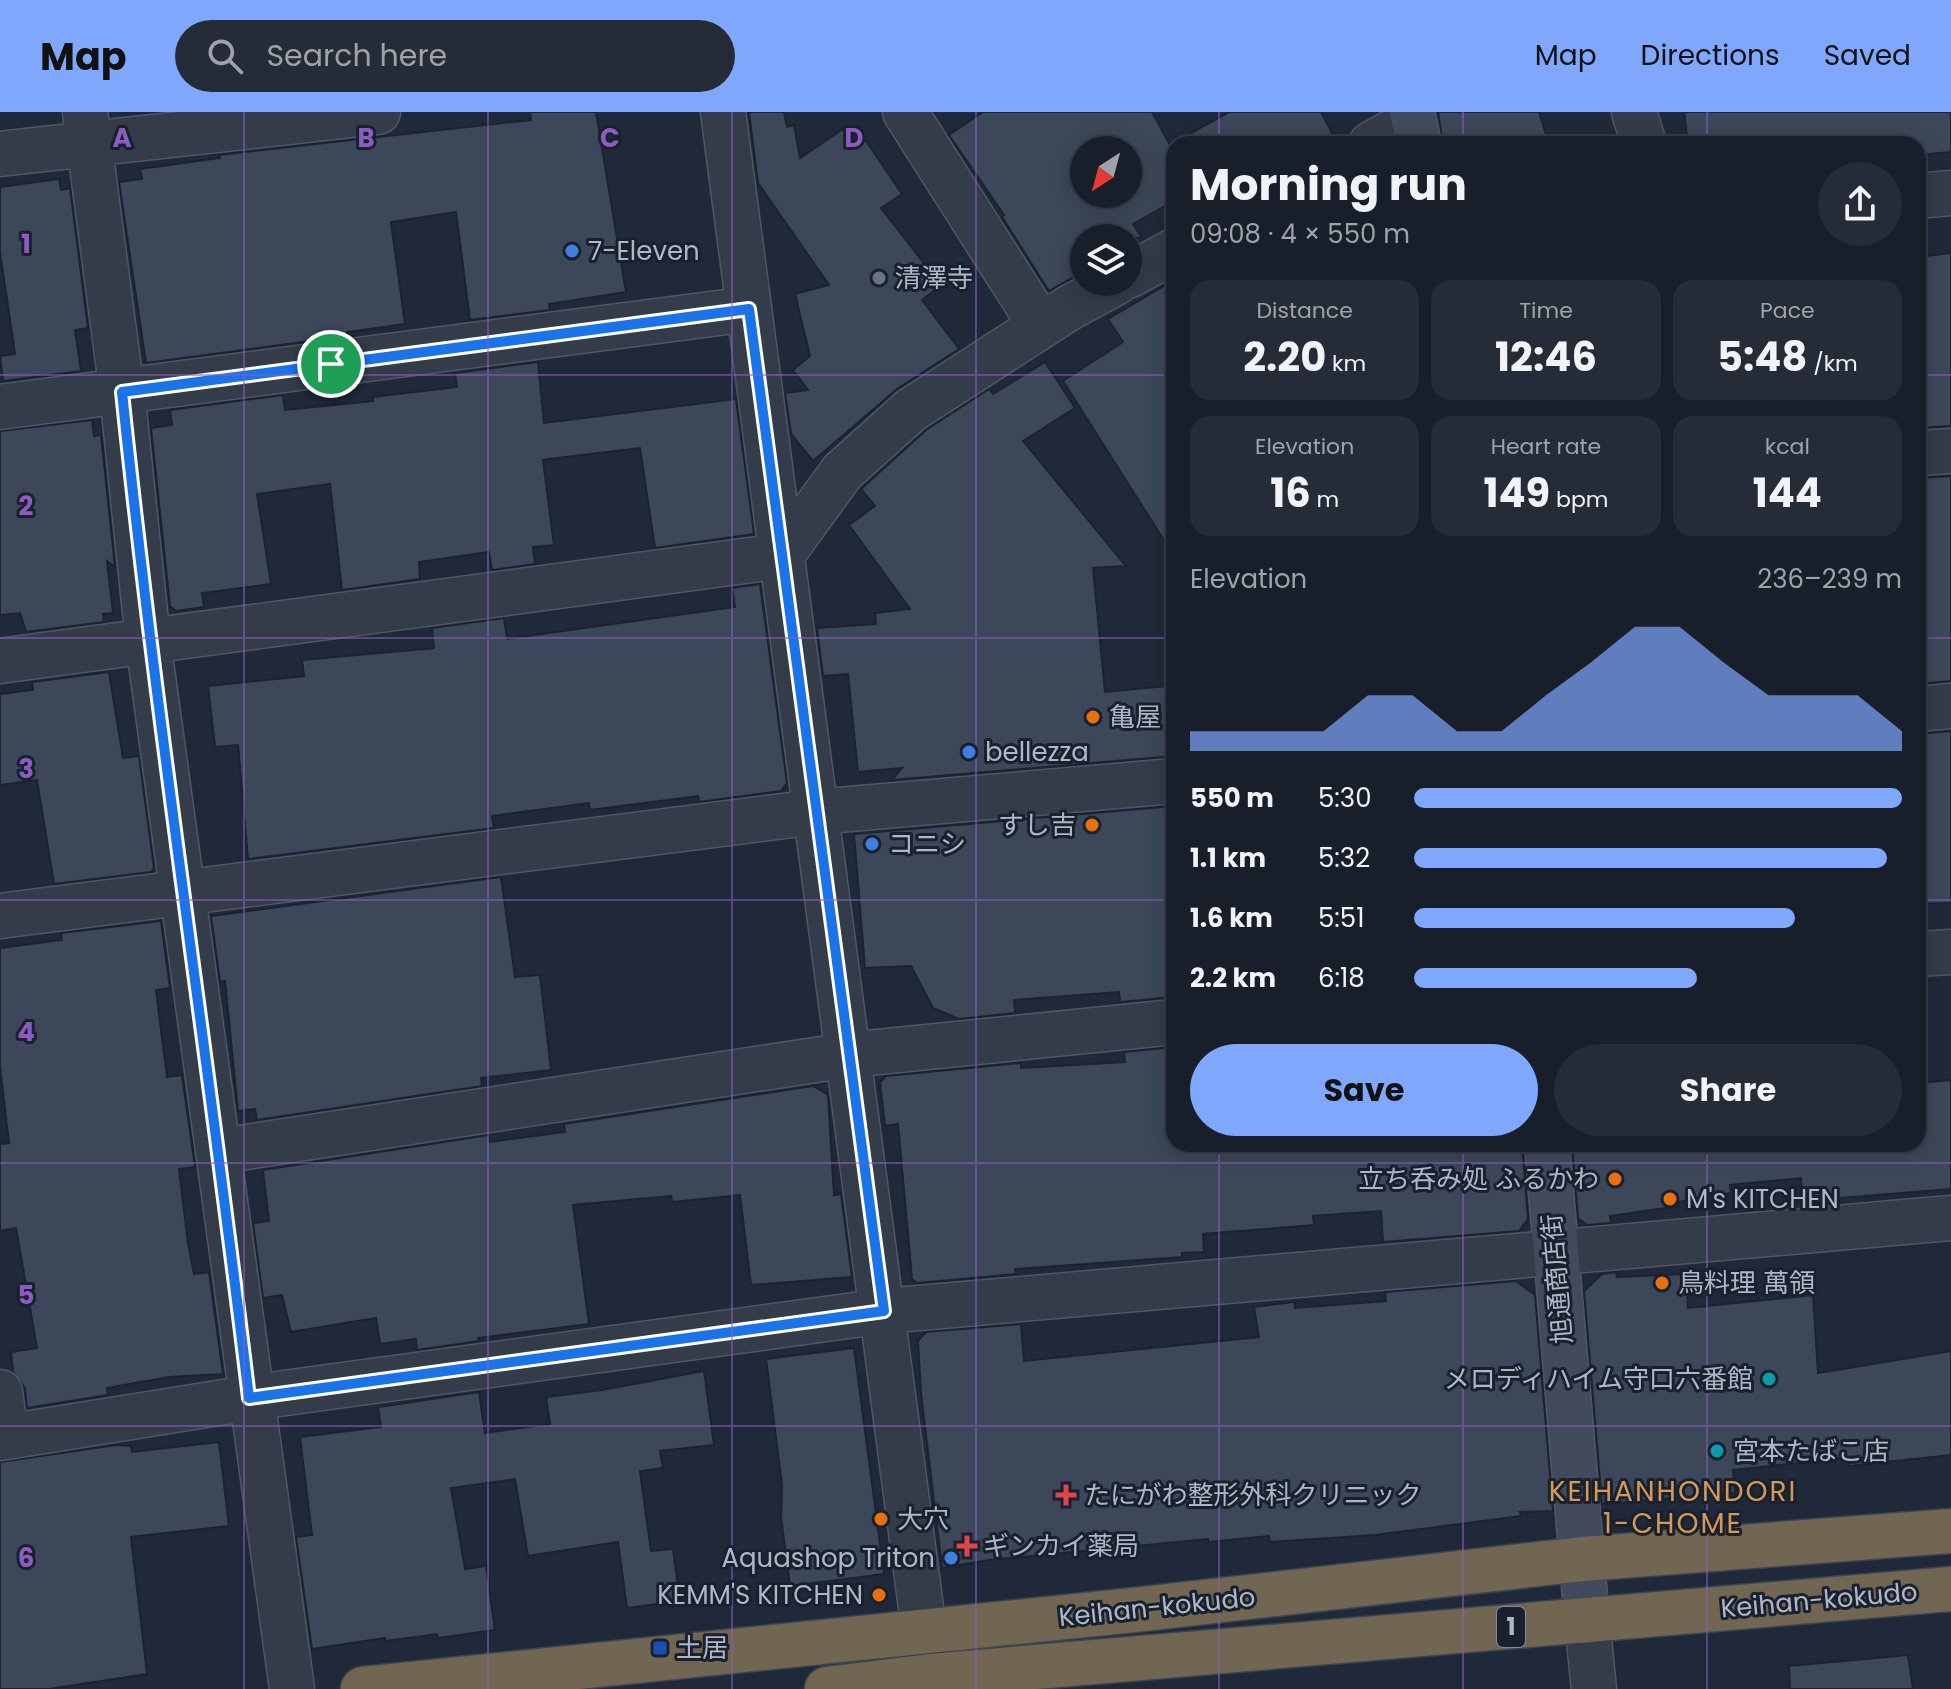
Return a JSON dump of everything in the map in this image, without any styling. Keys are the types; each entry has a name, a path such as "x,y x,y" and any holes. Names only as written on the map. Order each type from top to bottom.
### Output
{"highway":[{"name":"Keihan-kokudo","path":"363,1689 1583,1559 1951,1531"},
{"name":"Keihan-kokudo","path":"827,1689 930,1676 1951,1589"}],"main road":[{"name":"旭通商店街","path":"1548,1152 1587,1621"}],"street":[{"path":"0,154 88,127 378,112"},
{"path":"723,112 781,556 830,812 848,1055 930,1676"},
{"path":"905,112 1041,326"},
{"path":"1634,112 1642,136"},
{"path":"1391,136 1415,126"},
{"path":"88,127 122,392 148,641 220,1151 249,1398 292,1689"},
{"path":"1926,195 1951,193"},
{"path":"1142,268 1166,255"},
{"path":"0,661 781,556 842,472 911,410 1093,296"},
{"path":"0,407 749,309"},
{"path":"1926,453 1951,451"},
{"path":"1926,708 1951,706"},
{"path":"0,916 830,812 1166,782"},
{"path":"1926,954 1951,952"},
{"path":"220,1151 848,1055 1166,1023"},
{"path":"0,1392 3,1437 249,1398 884,1311 1951,1218"},
{"path":"1587,1621 1594,1689"}],"building":[{"path":"530,112 596,112 626,292 549,304 550,310 470,320 456,212 391,222 405,324 347,332 348,336 146,363 119,182 142,179 140,169 220,158 219,155 531,120"},
{"path":"749,112 784,112 787,127 794,125 800,158 843,129 852,142 862,135 902,194 881,208 941,285 922,300 959,349 897,389 813,461 791,434 785,393 808,390 793,370 810,356 795,294 829,285 758,183"},
{"path":"983,112 1152,112 1166,137 1166,205 1133,224 1070,224 1070,279 1049,291 1002,217 1004,215 949,135"},
{"path":"1229,112 1321,112 1334,136 1186,136"},
{"path":"1438,112 1539,112 1546,136 1442,136"},
{"path":"1684,112 1951,112 1951,152 1926,154 1926,136 1687,136"},
{"path":"59,179 61,190 70,188 88,328 75,330 81,371 3,381 0,356 15,354 0,252 0,187"},
{"path":"1951,253 1951,426 1926,428 1926,256"},
{"path":"1166,285 1166,543 1063,381 1123,342 1108,319"},
{"path":"538,362 544,423 736,399 754,534 655,548 640,448 549,459 543,460 554,545 533,547 535,564 492,570 489,552 419,562 420,579 342,590 330,484 257,494 271,584 202,593 204,607 176,611 170,606 151,428 172,425 170,410 283,395 285,410 373,401 373,397 457,387 455,373"},
{"path":"1045,362 1075,408 1023,441 1126,566 1093,568 1105,692 1166,686 1166,757 892,780 902,768 858,772 848,674 823,676 817,628 876,624 875,613 910,609 849,525 875,506 861,489 926,430 989,389 993,394"},
{"path":"92,420 94,436 101,435 115,567 107,561 113,613 103,614 104,622 26,632 20,613 0,615 0,431"},
{"path":"1951,476 1951,681 1926,683 1926,478"},
{"path":"760,584 787,783 781,791 699,802 698,796 590,810 589,803 492,816 494,828 248,859 238,745 215,747 208,686 304,676 302,660 434,648 432,628 504,618 507,639 735,607 732,588"},
{"path":"109,672 123,758 139,756 154,868 151,872 54,884 37,780 0,785 0,694 33,690 32,682"},
{"path":"1951,731 1951,903 1926,904 1926,733"},
{"path":"1166,807 1166,998 1120,1002 1119,992 1014,1000 1015,1013 959,1019 933,1008 911,966 865,968 854,834"},
{"path":"501,877 515,977 540,975 551,1070 481,1078 482,1086 257,1120 255,1109 238,1111 225,981 220,982 211,916"},
{"path":"161,921 170,988 156,990 167,1077 182,1075 195,1167 179,1169 188,1243 194,1274 209,1272 223,1374 169,1377 107,1388 108,1395 27,1408 25,1388 13,1372 11,1352 37,1348 16,1228 0,1231 0,1144 9,1143 0,1066 0,948 62,940 61,933"},
{"path":"1166,1048 1166,1152 1523,1152 1528,1219 1519,1231 1383,1242 1381,1211 1313,1216 1314,1225 1203,1234 1204,1252 1182,1253 1182,1257 1015,1269 1016,1274 917,1283 912,1279 898,1124 885,1126 880,1082 886,1076 1021,1063 1021,1068 1125,1062 1124,1052"},
{"path":"1951,1080 1951,1189 1803,1201 1801,1178 1730,1185 1731,1193 1678,1202 1679,1206 1610,1216 1611,1223 1587,1225 1578,1218 1573,1152 1926,1152 1926,1082"},
{"path":"813,1086 828,1095 834,1195 841,1194 852,1277 751,1285 740,1195 672,1202 671,1196 573,1205 589,1324 478,1338 479,1341 417,1350 416,1339 380,1344 376,1318 291,1332 282,1295 263,1298 253,1223 269,1221 263,1170 489,1135 490,1142 565,1132 564,1124"},
{"path":"1616,1272 1617,1277 1686,1274 1688,1308 1813,1295 1818,1373 1951,1351 1951,1455 1849,1466 1848,1458 1733,1470 1735,1493 1602,1504 1584,1291 1602,1274"},
{"path":"1516,1281 1535,1295 1553,1511 1520,1512 1521,1516 1375,1535 1270,1542 1269,1536 1208,1542 1208,1539 989,1560 942,1568 921,1393 918,1341 926,1332 1021,1324 1024,1361 1259,1337 1254,1307 1294,1302 1295,1308 1386,1301 1385,1292"},
{"path":"854,1348 884,1574 790,1586 781,1517 782,1485 766,1359"},
{"path":"704,1371 714,1445 660,1451 663,1468 640,1471 651,1551 673,1549 680,1601 627,1608 618,1542 528,1556 515,1479 451,1488 465,1569 486,1566 495,1630 438,1638 437,1634 385,1641 385,1638 312,1649 296,1537 312,1535 300,1437 381,1427 378,1407 479,1392 485,1433 550,1424 546,1397"},
{"path":"219,1442 229,1526 131,1537 147,1674 49,1689 0,1689 0,1462 116,1445 131,1446 132,1452"},
{"path":"1908,1655 1913,1689 1790,1689 1789,1666"}],"place":[{"name":"7-Eleven","path":"572,251"},
{"name":"清澤寺","path":"879,278"},
{"name":"亀屋","path":"1093,717"},
{"name":"bellezza","path":"969,752"},
{"name":"すし吉","path":"1092,825"},
{"name":"コニシ","path":"872,844"},
{"name":"立ち呑み処 ふるかわ","path":"1615,1179"},
{"name":"M's KITCHEN","path":"1670,1199"},
{"name":"鳥料理 萬領","path":"1662,1283"},
{"name":"メロディハイム守口六番館","path":"1769,1379"},
{"name":"宮本たばこ店","path":"1717,1451"},
{"name":"たにがわ整形外科クリニック","path":"1066,1495"},
{"name":"大穴","path":"881,1519"},
{"name":"ギンカイ薬局","path":"967,1546"},
{"name":"Aquashop Triton","path":"951,1558"},
{"name":"KEMM'S KITCHEN","path":"879,1595"},
{"name":"土居","path":"660,1648"}],"district":[{"name":"KEIHANHONDORI 1-CHOME","path":"1673,1507"}],"route":[{"path":"749,309 884,1311 249,1398 220,1151 148,641 122,392 331,364 749,309"}]}
